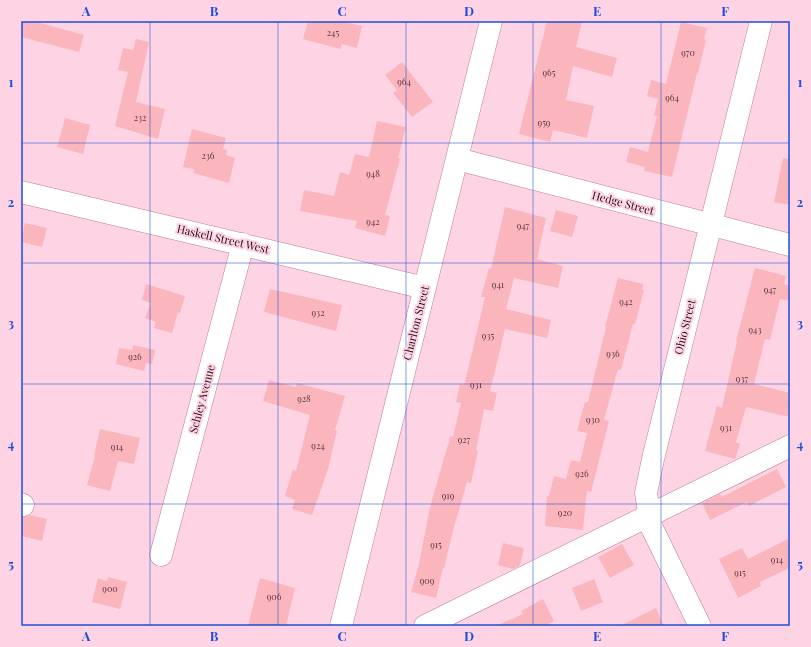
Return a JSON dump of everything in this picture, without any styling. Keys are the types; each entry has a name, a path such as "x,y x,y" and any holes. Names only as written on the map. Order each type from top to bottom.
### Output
{"street":[{"name":"Charlton Street","path":"341,626 491,21"},
{"name":"Ohio Street","path":"700,626 651,526 646,492 762,21"},
{"name":"Hedge Street","path":"457,159 790,245"},
{"name":"Haskell Street West","path":"21,192 425,288"},
{"name":"Schley Avenue","path":"161,554 243,244"},
{"path":"425,626 790,446"}],"building":[{"path":"21,21 33,21 84,35 79,52 21,37"},
{"path":"308,21 340,21 362,26 357,48 342,44 340,49 303,39"},
{"path":"547,21 582,21 576,47 617,58 612,77 573,66 566,100 594,106 587,138 553,130 550,142 519,134"},
{"path":"681,22 707,28 704,39 706,40 672,177 644,171 645,167 626,162 630,147 648,152 657,116 654,115 658,99 647,96 651,80 666,84"},
{"path":"136,39 149,42 136,102 165,109 158,139 115,126 128,72 118,70 123,48 133,50"},
{"path":"402,62 433,102 412,117 393,93 397,90 385,75"},
{"path":"65,118 90,125 83,154 57,147"},
{"path":"377,121 406,127 398,158 400,159 385,215 390,216 385,236 355,228 357,221 300,211 304,190 334,196 340,172 349,175 355,154 369,157"},
{"path":"192,129 226,138 223,149 227,150 226,155 235,158 229,183 193,173 194,169 183,167"},
{"path":"783,158 790,159 790,205 774,202"},
{"path":"505,207 546,218 537,259 563,266 558,288 514,278 506,309 551,320 547,338 505,329 490,391 497,393 493,411 484,409 476,450 478,451 471,483 467,482 452,534 444,569 443,567 436,598 411,592 419,564 430,507 449,444 450,436 453,437 461,403 456,402 460,384 464,385 466,378 485,297 481,297 489,268 491,269"},
{"path":"556,210 578,216 572,237 550,231"},
{"path":"25,223 47,228 42,247 21,242"},
{"path":"755,268 786,276 784,284 790,286 790,301 780,299 770,340 765,339 754,384 790,393 790,417 746,407 736,442 740,444 735,459 705,451 717,406 722,408 736,341"},
{"path":"618,278 643,284 642,290 644,290 621,370 618,369 604,420 609,421 591,492 587,491 583,530 545,526 547,496 549,496 554,476 566,479 571,460 580,462 587,433 577,431 585,402 588,402"},
{"path":"146,284 185,296 180,313 178,312 172,333 154,328 156,322 145,318 151,303 142,300"},
{"path":"270,289 342,305 336,331 264,312"},
{"path":"133,345 155,350 152,364 146,363 144,371 116,364 119,348 132,350"},
{"path":"269,380 296,387 297,383 345,396 335,430 337,431 328,469 312,515 292,509 295,500 285,496 293,470 296,471 310,415 263,401"},
{"path":"100,429 140,438 134,464 118,461 110,491 87,485 95,456"},
{"path":"777,469 786,487 749,506 747,502 710,520 702,503 720,494 722,497"},
{"path":"30,515 47,519 42,541 21,536 23,517"},
{"path":"790,538 790,568 760,582 761,586 738,598 719,559 742,548 748,559"},
{"path":"503,543 524,548 520,565 513,569 498,565"},
{"path":"622,544 634,565 610,578 598,557"},
{"path":"108,577 127,582 120,609 92,602 98,578 107,581"},
{"path":"260,578 295,588 286,626 248,626"},
{"path":"594,579 603,602 581,611 572,588"},
{"path":"543,599 554,621 545,626 496,626 523,614 521,611"},
{"path":"656,608 664,626 620,626"}]}
